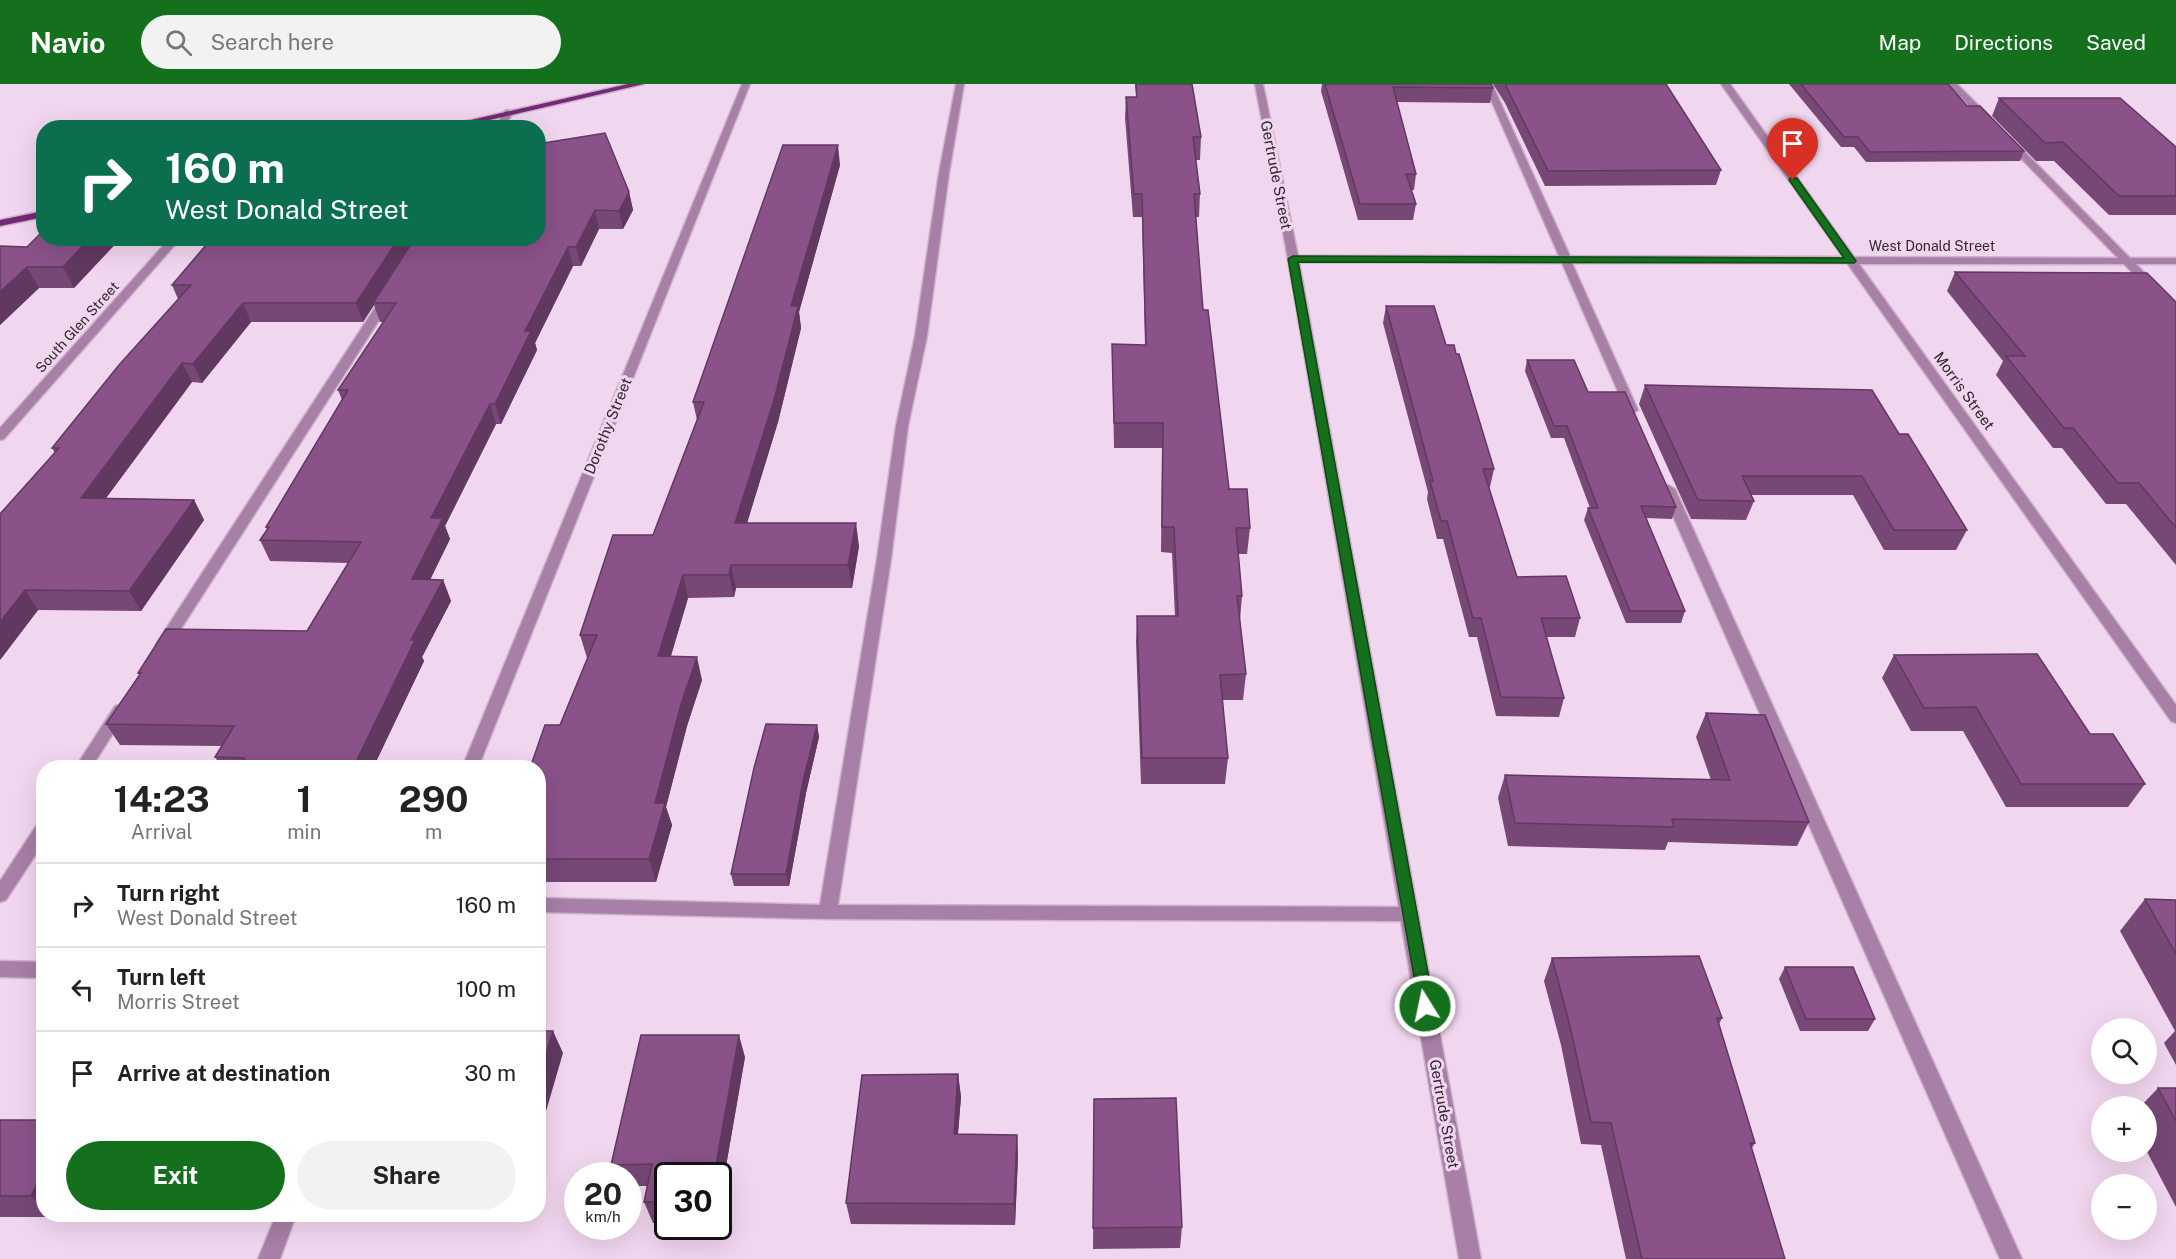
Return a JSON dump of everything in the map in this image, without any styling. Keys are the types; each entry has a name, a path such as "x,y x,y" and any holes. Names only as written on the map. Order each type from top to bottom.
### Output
{"main road":[{"path":"476,120 640,84"},
{"path":"0,223 36,216"}],"street":[{"name":"Dorothy Street","path":"473,760 747,84"},
{"path":"828,912 882,571 902,426 921,336 944,173 960,84"},
{"name":"Gertrude Street","path":"1259,84 1293,259 1470,1259"},
{"path":"1488,84 1638,422"},
{"name":"Morris Street","path":"1725,84 2176,717"},
{"path":"1952,84 1993,125"},
{"path":"503,120 508,113"},
{"path":"2001,133 2176,311"},
{"name":"South Glen Street","path":"0,436 169,246"},
{"name":"West Donald Street","path":"1293,259 2176,261"},
{"path":"154,658 394,288"},
{"path":"1662,477 2011,1259"},
{"path":"88,760 128,698"},
{"path":"0,895 36,840"},
{"path":"546,905 828,912 1409,914"},
{"path":"0,969 36,970"},
{"path":"269,1259 283,1222"}],"building":[{"path":"1136,84 1192,84 1201,137 1193,137 1200,194 1194,194 1203,310 1208,310 1229,489 1247,489 1250,528 1236,528 1242,596 1237,596 1246,674 1220,675 1228,758 1142,758 1137,616 1178,616 1174,527 1162,527 1163,423 1114,423 1112,344 1146,345 1142,194 1134,194 1126,97 1137,97"},
{"path":"1325,84 1491,84 1493,88 1393,87 1416,174 1406,174 1416,204 1360,204"},
{"path":"1505,84 1666,84 1721,170 1548,171"},
{"path":"1801,84 1948,84 1967,106 1980,106 2024,151 1870,152 1858,137 1844,137"},
{"path":"1999,98 2120,98 2176,147 2176,196 2119,196 2063,142 2045,143"},
{"path":"605,133 629,192 619,211 595,210 576,247 568,247 525,331 531,331 495,404 490,404 431,518 443,518 412,579 443,580 411,640 415,640 357,760 244,760 245,758 215,757 234,726 106,724 141,673 138,673 166,629 307,631 361,542 260,540 348,390 338,390 396,303 373,303 410,246 546,246 546,143"},
{"path":"783,145 838,145 791,306 798,306 774,400 735,523 856,523 848,565 731,565 729,575 683,575 658,656 697,657 681,704 655,803 665,803 649,859 546,859 546,760 533,760 545,725 560,725 597,635 580,635 613,535 653,535 704,402 693,402"},
{"path":"36,238 36,246 83,246 63,267 27,267 0,292 0,246 27,247"},
{"path":"205,246 394,246 356,303 243,303 193,364 182,363 81,498 194,500 129,591 25,590 0,622 0,514 59,448 52,448 119,365 191,285 172,285"},
{"path":"1955,272 2147,273 2176,302 2176,528 2139,483 2118,483 2073,428 2064,428 2006,356 2025,356"},
{"path":"1386,306 1434,306 1446,345 1454,345 1456,354 1459,354 1494,469 1483,469 1517,577 1566,576 1580,618 1541,618 1564,698 1501,697 1481,618 1473,618 1447,521 1441,521 1430,481 1433,481"},
{"path":"1527,360 1574,360 1588,392 1625,392 1676,507 1641,506 1685,611 1630,611 1588,508 1598,508 1567,426 1554,426"},
{"path":"1645,385 1872,390 1899,434 1908,434 1967,530 1894,530 1862,476 1742,476 1754,501 1698,500"},
{"path":"2037,654 2090,734 2113,734 2145,784 2021,784 1976,707 1924,708 1894,655"},
{"path":"1706,713 1765,715 1809,822 1672,819 1674,827 1515,823 1505,775 1730,780"},
{"path":"766,724 817,725 803,781 786,874 731,874 754,768"},
{"path":"2145,899 2176,900 2176,954"},
{"path":"1699,956 1722,1018 1717,1018 1755,1143 1750,1143 1785,1259 1642,1259 1611,1123 1591,1122 1552,958"},
{"path":"1785,967 1853,967 1875,1019 1806,1019"},
{"path":"546,1031 553,1031 546,1054"},
{"path":"641,1035 739,1035 716,1162 654,1162 654,1202 644,1202 652,1164 612,1162"},
{"path":"958,1074 954,1134 1017,1135 1014,1204 846,1203 862,1075"},
{"path":"2158,1088 2176,1088 2176,1121"},
{"path":"1176,1098 1182,1227 1093,1228 1094,1099"},
{"path":"0,1120 36,1120 36,1186 31,1196 0,1196"}],"route":[{"path":"1425,1006 1293,259 1851,261 1793,180"}]}
